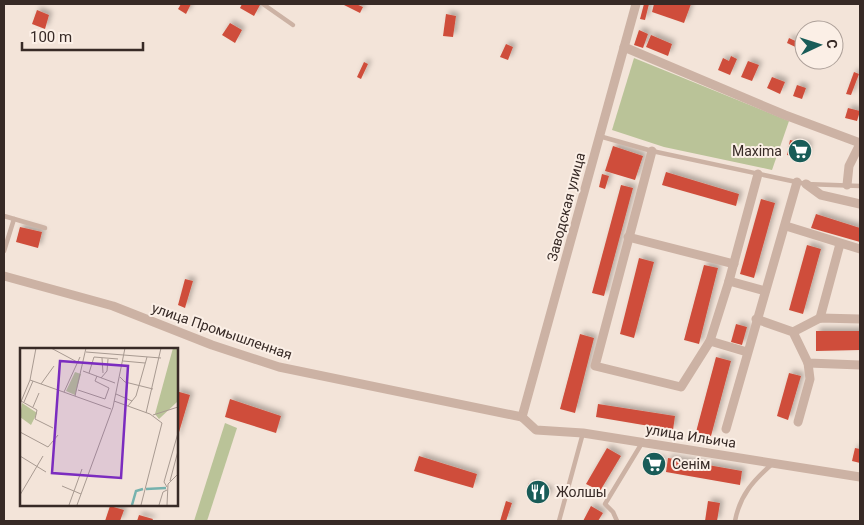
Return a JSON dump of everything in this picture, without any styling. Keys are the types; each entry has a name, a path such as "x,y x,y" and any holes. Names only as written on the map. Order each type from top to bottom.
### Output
{"street":[{"name":"Заводская улица","path":"522,417 636,4"},
{"path":"624,47 785,115 860,144 850,166 847,185"},
{"path":"652,151 595,366 682,387 710,341 734,264 758,174"},
{"path":"726,429 756,319 802,183 821,195 860,204"},
{"path":"786,226 860,249"},
{"path":"628,238 734,264"},
{"path":"820,318 840,244"},
{"name":"улица Промышленная","path":"4,276 113,306 195,339 279,367 522,417"},
{"path":"729,281 765,291"},
{"path":"793,332 820,318 860,319"},
{"path":"756,319 793,332 808,364 810,379 798,422"},
{"path":"710,341 747,352"},
{"path":"808,364 860,365"},
{"name":"улица Ильича","path":"522,417 536,430 583,433 714,452 772,464 860,477"}],"lane":[{"path":"263,4 293,25"},
{"path":"600,136 652,151 802,183 860,186"},
{"path":"4,216 45,228"},
{"path":"4,252 14,219"},
{"path":"560,521 583,433"},
{"path":"617,521 613,512 605,504 642,443"},
{"path":"735,521 738,504 743,495 750,485 772,464"}],"green space":[{"path":"634,58 789,121 772,170 664,147 612,130"},
{"path":"225,423 237,428 207,521 194,521"}],"building":[{"path":"181,4 191,4 186,14 178,9"},
{"path":"242,4 260,5 254,16 240,8"},
{"path":"342,4 356,4 363,7 360,13"},
{"path":"644,4 649,4 645,20 640,19"},
{"path":"654,4 691,4 684,23 652,12"},
{"path":"37,10 49,15 45,29 32,24"},
{"path":"446,14 456,16 453,37 443,36"},
{"path":"230,23 242,30 235,43 222,35"},
{"path":"639,30 648,34 643,48 634,45"},
{"path":"651,35 672,44 668,56 646,47"},
{"path":"789,38 794,40 794,46 787,43"},
{"path":"506,44 513,47 508,60 500,57"},
{"path":"731,56 737,59 730,75 718,70 723,58 729,61"},
{"path":"748,61 759,65 752,81 741,77"},
{"path":"364,62 368,64 361,79 357,77"},
{"path":"854,72 859,74 851,95 846,94"},
{"path":"772,77 785,82 780,94 767,88"},
{"path":"797,85 806,88 802,99 793,96"},
{"path":"848,108 860,111 857,121 845,118"},
{"path":"790,140 809,144 806,159 787,155"},
{"path":"613,146 643,156 635,180 605,171"},
{"path":"666,172 739,194 736,206 662,185"},
{"path":"602,174 609,176 605,189 599,187"},
{"path":"621,185 633,188 604,296 592,293"},
{"path":"761,199 775,203 754,278 740,274"},
{"path":"816,214 860,228 860,242 811,228"},
{"path":"20,227 42,232 38,248 16,242"},
{"path":"807,245 821,249 803,314 789,310"},
{"path":"639,258 654,262 634,338 620,334"},
{"path":"704,265 718,268 699,344 684,340"},
{"path":"185,279 193,281 185,308 178,305"},
{"path":"736,324 747,327 742,345 731,342"},
{"path":"816,331 860,331 860,350 816,351"},
{"path":"580,334 594,338 575,413 560,409"},
{"path":"716,357 731,361 711,436 696,432"},
{"path":"789,373 801,376 788,420 777,416"},
{"path":"178,392 190,395 178,436"},
{"path":"230,399 281,416 276,433 225,417"},
{"path":"598,404 675,416 673,430 596,417"},
{"path":"607,448 621,456 600,491 586,484"},
{"path":"855,448 860,449 860,463 852,461"},
{"path":"419,456 477,474 473,488 414,471"},
{"path":"647,458 663,460 661,473 645,470"},
{"path":"668,458 742,471 740,485 666,472"},
{"path":"529,483 550,490 547,498 526,492"},
{"path":"506,501 512,503 506,521 500,521"},
{"path":"708,501 720,503 717,521 705,521"},
{"path":"110,506 124,510 120,521 105,521"},
{"path":"591,506 603,513 598,521 583,521"},
{"path":"139,515 153,519 152,521 137,521"}],"place":[{"name":"Maxima","path":"800,151"},
{"name":"Сенiм","path":"654,464"},
{"name":"Жолшы","path":"538,492"}]}
